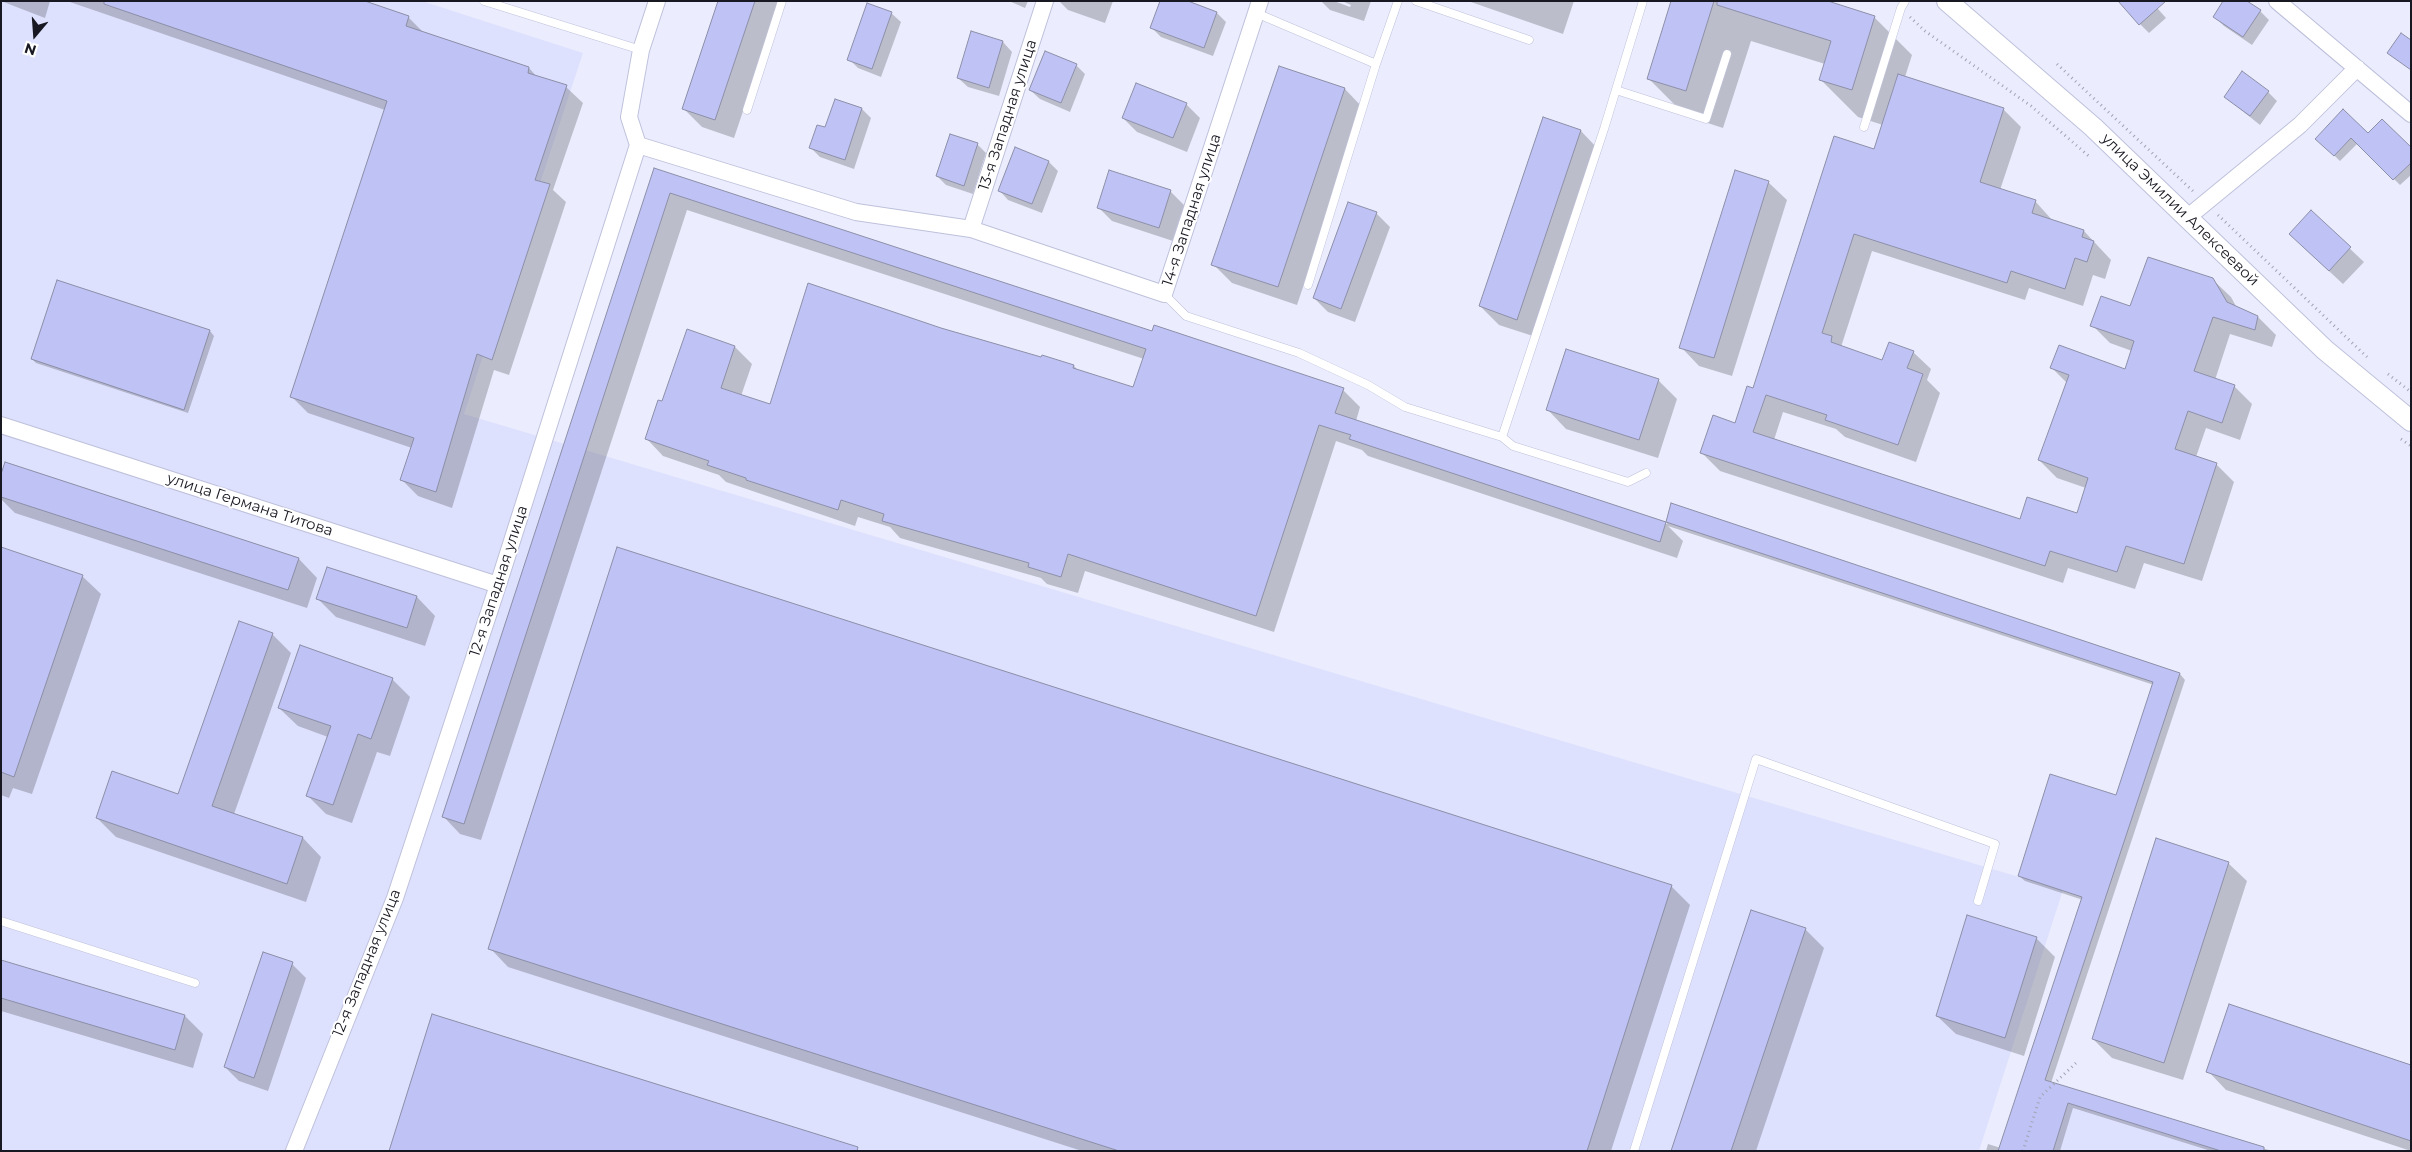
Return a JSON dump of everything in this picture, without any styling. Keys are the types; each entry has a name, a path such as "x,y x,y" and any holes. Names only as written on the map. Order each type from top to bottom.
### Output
{"street":[{"path":"657,1 641,50 629,117 638,145 856,212 971,229 1164,294"},
{"name":"13-я Западная улица","path":"971,229 1046,1"},
{"name":"улица Эмилии Алексеевой","path":"1947,1 2093,127 2325,350 2411,421"},
{"path":"2277,1 2411,114"},
{"name":"14-я Западная улица","path":"1164,294 1258,7"},
{"path":"2188,218 2204,202 2300,125 2357,68"},
{"name":"12-я Западная улица","path":"294,1151 395,898 498,585 638,145"},
{"name":"улица Германа Титова","path":"1,425 498,585"}],"lane":[{"path":"484,1 641,50"},
{"path":"747,110 782,1"},
{"path":"1308,285 1376,64 1398,1"},
{"path":"1416,1 1529,40"},
{"path":"1502,438 1616,90 1643,1"},
{"path":"1864,127 1903,4"},
{"path":"1258,7 1376,64"},
{"path":"1616,90 1706,119 1727,54"},
{"name":"14-я Западная улица","path":"1164,294 1186,316 1299,353 1368,385 1404,407 1502,438 1513,446 1628,482 1646,473"},
{"path":"1634,1151 1756,760 1995,844 1978,901"},
{"path":"1,922 195,983"}],"path":[{"path":"1903,4 1925,31 2031,106 2091,158"},
{"path":"2057,64 2371,360"},
{"path":"2384,371 2411,392"},
{"path":"2023,1151 2040,1097 2076,1063"}],"shaded area":[{"path":"1,1 422,1 583,53 464,414 2063,890 1979,1151 1,1151"},
{"path":"2068,1103 2221,1151 2053,1151"}],"building":[{"path":"104,1 365,1 409,16 406,26 529,67 528,73 567,85 535,180 550,184 492,360 477,354 436,492 400,480 414,438 290,397 387,101 104,4"},
{"path":"718,1 755,1 715,120 682,109"},
{"path":"1160,1 1188,1 1217,12 1204,48 1150,28"},
{"path":"1671,1 1714,1 1686,91 1647,79"},
{"path":"1717,1 1828,1 1875,16 1852,90 1819,80 1831,41 1717,5"},
{"path":"2118,1 2166,1 2139,25"},
{"path":"2223,1 2247,1 2261,10 2243,37 2213,17"},
{"path":"867,3 892,12 872,69 847,60"},
{"path":"971,31 1003,41 989,88 957,78"},
{"path":"2401,33 2411,40 2411,70 2387,53"},
{"path":"1045,51 1077,64 1061,103 1029,90"},
{"path":"1279,66 1345,88 1278,287 1211,265"},
{"path":"2242,71 2269,91 2250,116 2224,97"},
{"path":"1898,74 2004,108 1980,182 2036,200 2032,213 2084,230 2082,237 2094,241 2087,262 2075,258 2065,289 2011,271 2007,283 1854,234 1822,333 1832,336 1831,342 1882,360 1889,342 1914,351 1907,368 1923,374 1898,445 1825,420 1827,415 1766,395 1753,432 2020,519 2027,497 2077,513 2088,478 2038,460 2069,375 2050,368 2059,345 2125,369 2134,341 2090,326 2101,296 2130,306 2148,257 2213,278 2227,302 2258,316 2255,330 2213,317 2194,371 2235,385 2222,423 2188,411 2175,449 2217,463 2184,564 2126,546 2117,572 2050,551 2045,566 1700,453 1713,415 1735,423 1747,386 1753,388 1834,136 1874,149"},
{"path":"1136,83 1187,103 1173,138 1122,118"},
{"path":"835,99 862,108 845,160 809,148 817,125 825,127"},
{"path":"2343,109 2368,133 2382,119 2411,147 2411,163 2393,180 2351,138 2334,156 2315,139"},
{"path":"1543,117 1581,130 1517,320 1479,306"},
{"path":"950,134 978,143 964,186 936,176"},
{"path":"1015,147 1049,161 1032,204 998,191"},
{"path":"654,168 1152,331 1154,325 1344,388 1335,413 1666,522 1660,542 1349,439 1351,435 1319,425 1256,616 1068,554 1061,577 1028,567 1029,563 882,521 884,514 841,500 838,510 746,480 746,478 707,465 709,461 645,439 658,400 662,401 687,329 735,346 721,388 770,404 808,283 941,328 1074,365 1073,368 1133,387 1146,349 670,193 464,824 442,817"},
{"path":"1109,170 1171,190 1159,228 1097,208"},
{"path":"1735,170 1769,181 1714,358 1679,348"},
{"path":"1348,202 1377,212 1341,309 1313,298"},
{"path":"2311,210 2351,247 2329,271 2289,234"},
{"path":"57,280 210,330 184,410 31,359"},
{"path":"1566,349 1659,379 1639,440 1546,410"},
{"path":"5,462 299,558 288,590 1,497 1,474"},
{"path":"1671,503 2180,673 2045,1080 2264,1147 2264,1151 2221,1151 2068,1103 2053,1151 1998,1151 2082,897 2018,876 2050,774 2116,795 2153,682 1666,522"},
{"path":"1,547 83,575 14,777 1,772"},
{"path":"617,547 1672,885 1587,1151 1119,1151 488,949"},
{"path":"327,567 417,596 407,628 316,599"},
{"path":"239,621 273,633 212,806 303,837 287,884 96,818 112,771 178,794"},
{"path":"300,645 393,678 371,739 358,734 333,805 306,796 331,726 278,708"},
{"path":"2156,838 2229,862 2164,1063 2092,1039"},
{"path":"1751,910 1806,928 1731,1151 1671,1151"},
{"path":"1967,915 2037,937 2005,1038 1936,1016"},
{"path":"263,952 293,962 254,1078 224,1067"},
{"path":"1,960 185,1015 175,1050 1,998"},
{"path":"2229,1004 2411,1065 2411,1141 2206,1072"},
{"path":"432,1014 858,1147 857,1151 389,1151"}]}
